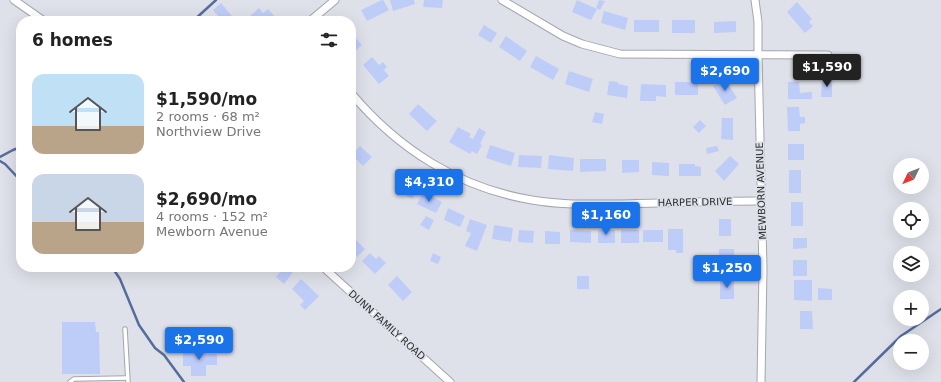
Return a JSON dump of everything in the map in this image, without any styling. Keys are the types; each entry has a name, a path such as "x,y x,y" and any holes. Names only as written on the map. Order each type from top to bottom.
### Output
{"street":[{"path":"14,0 37,16"},
{"path":"316,16 335,0"},
{"path":"502,0 563,36 601,50 620,54 828,55"},
{"name":"MEWBORN AVENUE","path":"756,0 758,22 763,269 761,382"},
{"name":"HARPER DRIVE","path":"356,98 384,128 418,156 460,179 505,195 532,200 572,204 761,201"},
{"name":"DUNN FAMILY ROAD","path":"329,272 450,382"}],"lane":[{"path":"70,382 74,379 128,380 125,329"}],"building":[{"path":"382,0 389,10 367,21 361,10"},
{"path":"390,0 414,0 415,4 393,11"},
{"path":"424,0 443,0 442,8 423,7"},
{"path":"577,0 597,9 591,20 572,12"},
{"path":"599,0 605,1 600,10 596,8"},
{"path":"797,2 812,19 809,22 813,26 805,33 787,12"},
{"path":"221,3 232,16 218,16 213,10"},
{"path":"259,8 263,13 268,9 274,16 250,16"},
{"path":"604,11 628,18 625,30 601,23"},
{"path":"634,20 659,20 659,32 634,32"},
{"path":"672,20 695,20 695,33 672,33"},
{"path":"736,21 736,32 714,33 714,22"},
{"path":"484,25 497,33 491,43 478,35"},
{"path":"506,36 527,51 520,61 499,47"},
{"path":"356,38 362,45 356,50"},
{"path":"536,56 559,69 553,80 530,67"},
{"path":"372,57 379,65 383,62 387,67 384,70 389,76 379,84 363,65"},
{"path":"569,71 593,79 589,92 565,84"},
{"path":"822,78 832,78 832,97 821,97"},
{"path":"725,79 737,98 725,105 713,86"},
{"path":"609,81 618,82 618,84 628,86 627,98 607,95"},
{"path":"675,82 698,82 698,95 675,95"},
{"path":"788,82 799,82 800,93 812,92 812,99 788,99"},
{"path":"641,84 666,85 666,97 656,96 656,101 640,101"},
{"path":"418,104 437,121 427,131 409,114"},
{"path":"787,107 799,107 800,117 805,117 805,123 800,124 800,131 788,131"},
{"path":"595,112 604,114 602,124 592,122"},
{"path":"722,118 733,118 733,140 721,139"},
{"path":"700,120 706,126 699,133 693,127"},
{"path":"458,127 471,134 469,137 473,139 479,128 486,132 480,144 482,145 477,154 472,151 470,154 449,142"},
{"path":"788,144 804,144 804,160 788,160"},
{"path":"490,145 515,153 511,166 486,158"},
{"path":"360,146 372,157 363,166 356,159 356,150"},
{"path":"717,146 719,151 707,154 706,148"},
{"path":"519,155 542,156 541,168 518,167"},
{"path":"549,155 574,158 573,171 548,169"},
{"path":"730,156 739,164 724,181 715,171"},
{"path":"580,159 606,159 606,171 580,172"},
{"path":"622,160 639,160 639,172 622,173"},
{"path":"652,162 669,163 669,176 652,175"},
{"path":"679,164 695,164 695,166 701,167 701,176 679,176"},
{"path":"789,170 801,170 801,193 789,193"},
{"path":"400,178 418,189 412,199 394,188"},
{"path":"423,192 442,202 436,213 417,204"},
{"path":"791,202 803,202 803,226 791,226"},
{"path":"448,208 465,216 460,227 444,220"},
{"path":"426,216 434,220 429,230 420,225"},
{"path":"470,219 487,225 477,251 465,246 471,233 466,231"},
{"path":"719,219 731,219 731,236 719,236"},
{"path":"494,225 513,228 511,242 492,239"},
{"path":"668,229 683,229 683,253 676,253 676,250 668,250"},
{"path":"519,230 534,231 533,243 518,242"},
{"path":"570,230 591,231 591,243 570,242"},
{"path":"598,230 615,230 615,243 598,243"},
{"path":"621,230 639,230 639,243 621,243"},
{"path":"643,230 663,230 663,242 643,242"},
{"path":"545,231 560,232 560,244 545,244"},
{"path":"793,238 807,238 807,248 793,249"},
{"path":"356,240 365,249 357,257 356,256"},
{"path":"719,249 734,249 735,270 720,270"},
{"path":"370,253 376,259 379,256 386,263 375,274 362,261"},
{"path":"433,253 441,257 438,264 430,261"},
{"path":"793,260 807,260 807,276 793,276"},
{"path":"280,272 293,272 284,284 276,277"},
{"path":"397,276 412,292 403,301 388,285"},
{"path":"577,276 589,276 589,289 577,289"},
{"path":"720,278 734,279 734,299 720,299"},
{"path":"301,279 319,296 305,310 300,305 304,301 292,289"},
{"path":"794,280 812,280 812,301 794,300"},
{"path":"818,288 832,289 832,300 818,300"},
{"path":"800,311 812,311 813,329 800,329"},
{"path":"62,322 95,322 96,332 99,332 100,374 62,374"},
{"path":"183,350 206,350 206,354 217,354 217,365 206,365 206,376 191,376 191,366 183,366"}],"waterway":[{"path":"198,16 216,0"},
{"path":"0,157 16,149"},
{"path":"0,161 16,176"},
{"path":"115,272 120,279 139,325 155,348 164,355 184,382"},
{"path":"854,382 901,336 941,309"}]}
